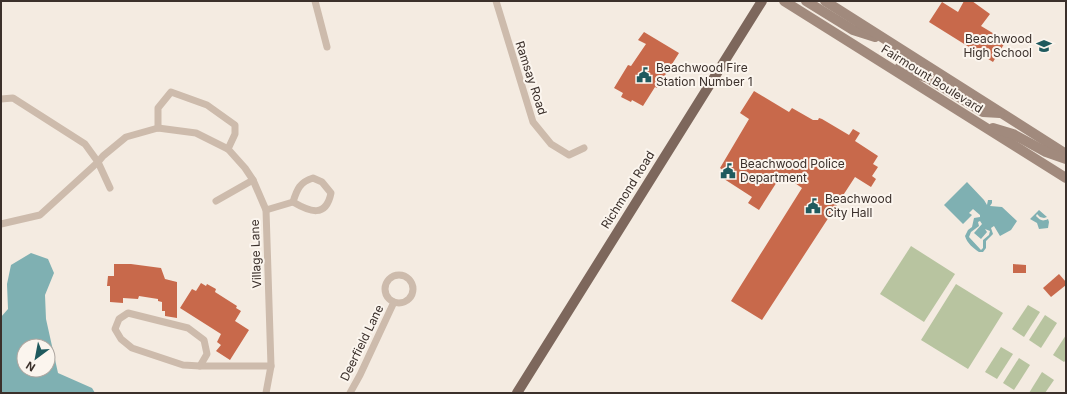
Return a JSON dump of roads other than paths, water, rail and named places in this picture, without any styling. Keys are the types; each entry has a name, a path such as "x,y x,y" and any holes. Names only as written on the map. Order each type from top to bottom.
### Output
{"main road":[{"name":"Richmond Road","path":"517,393 762,1"},
{"name":"Fairmount Boulevard","path":"784,1 1066,178"},
{"path":"806,1 853,30 886,40"},
{"name":"Fairmount Boulevard","path":"825,1 1066,154"},
{"path":"882,62 928,78 983,112 1002,113"},
{"path":"978,122 1013,134 1046,152 1066,159"}],"street":[{"path":"314,1 327,47"},
{"name":"Ramsay Road","path":"496,1 533,122 551,144 569,155 584,148"},
{"path":"158,128 158,108 171,92 207,105 235,125 235,134 228,149"},
{"path":"1,99 13,98 85,144 98,162 110,188"},
{"name":"Village Lane","path":"1,224 40,215 103,156 126,137 158,128 196,133 228,149 253,180 266,210 271,366 266,393"},
{"path":"266,210 293,202 305,209 315,211 323,210 328,204 331,193 322,182 313,178 306,180 298,188 293,202"},
{"path":"216,201 253,180"},
{"name":"Deerfield Lane","path":"396,275 404,276 410,279 413,293 407,301 401,303 394,302 386,295 386,284 391,277 396,275"},
{"name":"Deerfield Lane","path":"350,393 394,302"},
{"path":"200,366 207,354 204,340 188,328 128,313 119,319 115,329 121,339 132,348 182,365 200,366 271,366"}],"water":[{"path":"967,182 987,205 988,200 992,200 990,206 1002,207 1017,221 1011,230 1000,236 994,226 991,228 993,234 986,241 986,248 983,252 979,252 970,245 965,236 968,230 972,227 974,218 980,217 980,215 973,209 969,213 972,215 963,224 944,205","holes":["980,221 982,224 974,233 981,239 987,232 985,229 990,231 989,235 983,240 983,248 981,250 969,237 971,232 979,226 978,222"]},
{"path":"1039,210 1047,217 1040,217 1037,214 1036,216 1041,220 1048,219 1048,228 1039,229 1037,223 1030,219"},
{"path":"31,253 48,259 54,273 45,295 46,319 50,338 16,338 16,378 56,378 56,364 58,373 92,388 95,393 1,393 1,317 8,309 7,284 11,265"}],"place":[{"name":"Beachwood High School","path":"1044,46"},
{"name":"Beachwood Fire Station Number 1","path":"644,75"},
{"name":"Beachwood Police Department","path":"728,171"},
{"name":"Beachwood City Hall","path":"813,206"}]}
